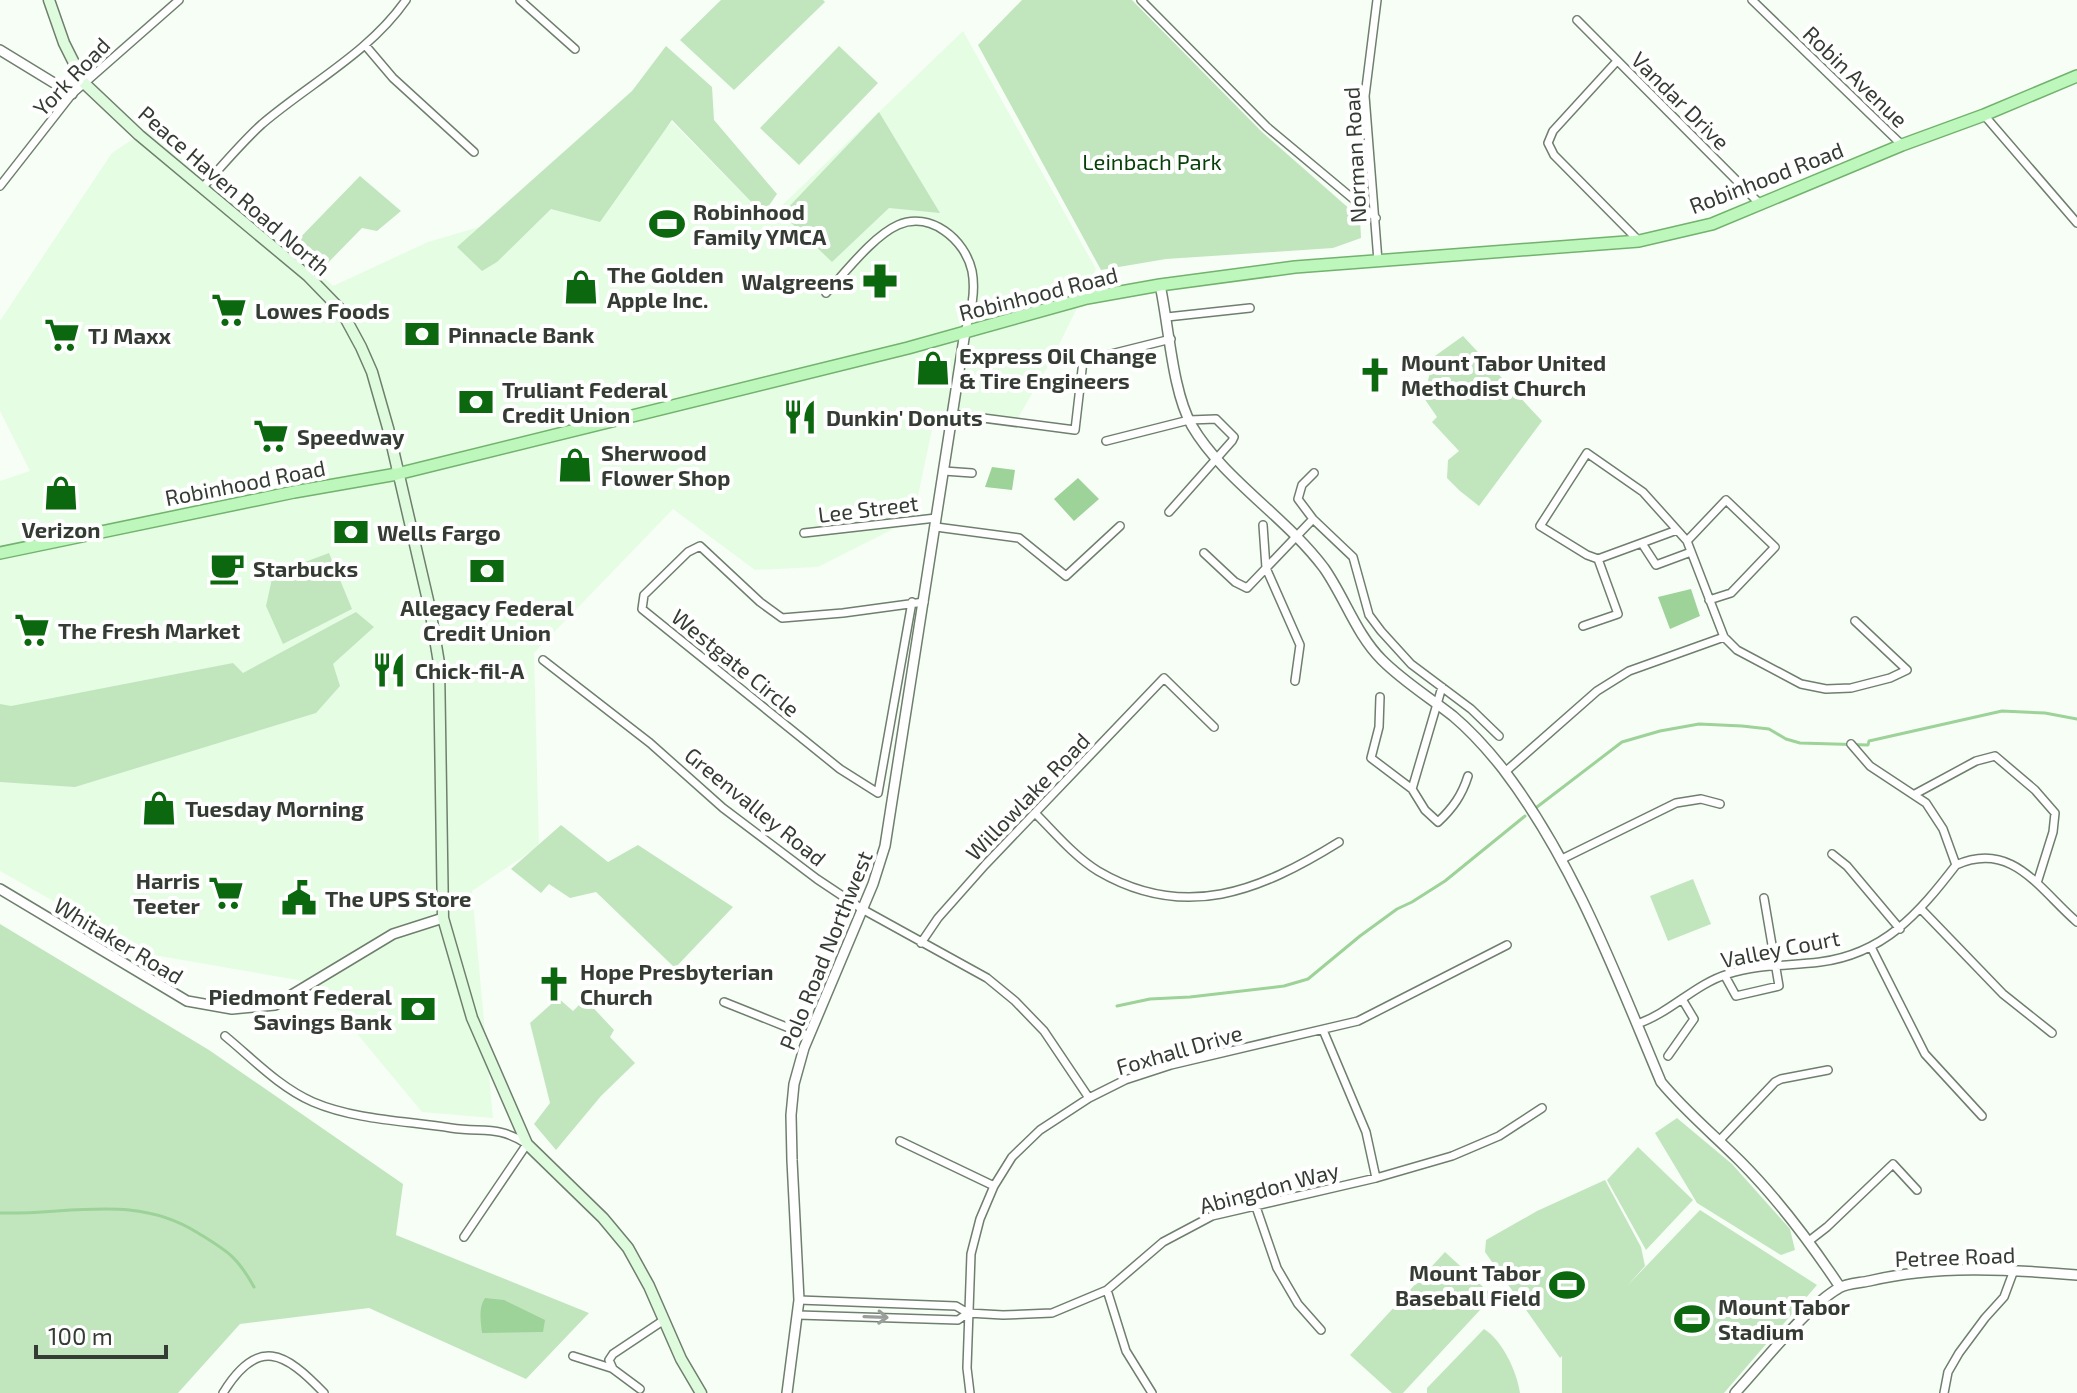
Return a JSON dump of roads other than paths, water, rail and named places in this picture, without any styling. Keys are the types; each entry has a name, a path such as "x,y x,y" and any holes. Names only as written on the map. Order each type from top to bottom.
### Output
{"main road":[{"name":"Peace Haven Road North","path":"49,0 64,43 84,83 139,135 308,276 341,310 372,372 430,609 439,663 443,918 472,1018 527,1144 603,1218 628,1248 649,1286 681,1359 701,1393"},
{"name":"Robinhood Road","path":"0,553 294,492 397,474 965,332 1087,298 1295,267 1639,241 1712,224 2077,76"}],"street":[{"name":"York Road","path":"0,186 72,94 179,0"},
{"path":"203,187 261,125 365,45 391,21 406,0"},
{"path":"520,0 575,49"},
{"path":"1141,0 1267,127 1376,218"},
{"name":"Norman Road","path":"1377,0 1365,96 1378,261"},
{"name":"Robin Avenue","path":"1752,0 1902,145"},
{"name":"Vandar Drive","path":"1577,20 1760,204"},
{"path":"365,45 393,78 474,152"},
{"path":"0,50 72,94"},
{"path":"1617,61 1553,131 1548,143 1554,155 1639,241"},
{"path":"1984,115 2077,223"},
{"path":"826,293 889,230 907,222 923,221 948,233 969,262 973,297 965,332"},
{"path":"1160,285 1179,390 1189,420 1218,460 1297,536 1325,571 1356,628 1379,657 1483,744 1505,772 1562,859 1661,1082 1742,1163 1809,1241 1840,1287"},
{"path":"1167,317 1250,308"},
{"name":"Polo Road Northwest","path":"787,1393 799,1300 791,1115 796,1076 885,846 965,332"},
{"path":"952,414 1075,430 1083,361 1171,339"},
{"path":"1106,441 1189,420 1216,419 1234,437 1218,460 1169,512"},
{"path":"1583,626 1618,614 1598,559 1540,526 1587,453 1643,492 1687,541 1724,637 1737,650 1801,684 1826,689 1851,688 1890,678 1907,670 1855,621"},
{"path":"944,471 972,473"},
{"path":"1314,473 1302,485 1298,499 1313,519 1353,557 1369,615 1411,664 1471,709 1499,736"},
{"path":"1687,541 1726,500 1775,547 1731,593 1709,600"},
{"path":"1204,553 1247,588 1313,519"},
{"name":"Lee Street","path":"804,533 936,523 1019,538 1066,576 1120,526"},
{"path":"1263,525 1266,568 1300,645 1295,681"},
{"path":"1598,559 1677,530"},
{"path":"1643,545 1656,565 1691,552"},
{"name":"Westgate Circle","path":"878,793 840,769 642,609 644,595 688,552 700,546 760,602 782,618 924,602"},
{"path":"895,796 878,793 912,602"},
{"path":"1505,772 1607,685 1629,671 1724,637"},
{"name":"Greenvalley Road","path":"543,660 650,743 723,808 817,879 862,909 987,978 1044,1031 1089,1098"},
{"name":"Willowlake Road","path":"921,943 938,918 1164,678 1214,727"},
{"path":"1412,789 1442,687"},
{"path":"1380,697 1379,727 1371,758 1412,789 1425,810 1438,822 1451,810 1468,776"},
{"path":"1851,744 1870,766 1915,794 1936,816 1956,865 1989,856 2014,865 2077,922"},
{"path":"1915,794 1976,761 1995,756 2035,790 2055,813 2053,832 2037,883"},
{"path":"1562,859 1676,803 1701,799 1720,804"},
{"path":"1035,813 1097,870 1143,892 1174,897 1210,898 1237,892 1296,869 1339,842"},
{"path":"1832,854 1847,866 1900,929"},
{"name":"Valley Court","path":"1637,1024 1725,976 1776,964 1822,962 1871,947 1900,929 1921,909 1956,865"},
{"name":"Whitaker Road","path":"0,889 187,1001 232,1009 275,1005 393,934 443,918"},
{"path":"1725,976 1736,996 1779,986 1764,898"},
{"path":"1921,909 2003,994 2052,1033"},
{"name":"Foxhall Drive","path":"970,1393 967,1368 971,1254 980,1219 994,1186 1012,1157 1040,1130 1089,1098 1125,1080 1171,1065 1358,1021 1507,945"},
{"path":"1871,947 1925,1054 1982,1116"},
{"path":"1668,1056 1694,1019 1682,999"},
{"path":"724,1002 809,1036"},
{"path":"1323,1030 1366,1132 1376,1178"},
{"path":"225,1036 282,1084 314,1102 352,1113 463,1130 510,1132 527,1144 464,1237"},
{"path":"1719,1141 1775,1082 1828,1070"},
{"name":"Abingdon Way","path":"799,1300 956,1306 968,1313 1003,1315 1052,1313 1107,1290 1163,1242 1212,1216 1376,1178 1452,1156 1499,1136 1542,1108"},
{"path":"900,1141 994,1186"},
{"path":"1809,1241 1893,1164 1917,1190"},
{"path":"1255,1204 1277,1268 1298,1304 1321,1330"},
{"path":"1944,1393 1948,1372 1978,1327 2004,1297 2014,1270"},
{"name":"Petree Road","path":"1735,1393 1809,1313 1840,1287 1921,1272 2014,1270 2077,1275"},
{"path":"1107,1290 1126,1351 1152,1393"},
{"name":"Abingdon Way","path":"798,1315 958,1320 968,1313"},
{"path":"640,1389 613,1369 609,1364 610,1357 664,1320"},
{"path":"223,1393 235,1373 250,1361 268,1356 282,1357 301,1369 324,1393"},
{"path":"573,1356 613,1369"}],"waterway":[{"path":"1537,807 1622,742 1699,724 1769,729 1800,743 1868,745 1869,741 2002,711 2045,713 2077,719"},
{"path":"1117,1006 1150,999 1284,986 1308,979 1397,909 1445,881 1525,816"},
{"path":"0,1213 101,1209 150,1213 174,1221 224,1250 242,1268 254,1287"}],"place":[{"name":"Robinhood Family YMCA","path":"667,224"},
{"name":"Walgreens","path":"880,281"},
{"name":"The Golden Apple Inc.","path":"581,287"},
{"name":"Lowes Foods","path":"229,310"},
{"name":"Pinnacle Bank","path":"422,334"},
{"name":"TJ Maxx","path":"62,335"},
{"name":"Express Oil Change & Tire Engineers","path":"933,368"},
{"name":"Mount Tabor United Methodist Church","path":"1375,375"},
{"name":"Truliant Federal Credit Union","path":"476,402"},
{"name":"Dunkin' Donuts","path":"800,417"},
{"name":"Speedway","path":"271,436"},
{"name":"Sherwood Flower Shop","path":"575,465"},
{"name":"Verizon","path":"61,493"},
{"name":"Wells Fargo","path":"351,532"},
{"name":"Starbucks","path":"227,568"},
{"name":"Allegacy Federal Credit Union","path":"487,571"},
{"name":"The Fresh Market","path":"32,630"},
{"name":"Chick-fil-A","path":"389,670"},
{"name":"Tuesday Morning","path":"159,808"},
{"name":"Harris Teeter","path":"226,893"},
{"name":"The UPS Store","path":"299,898"},
{"name":"Hope Presbyterian Church","path":"554,984"},
{"name":"Piedmont Federal Savings Bank","path":"418,1009"},
{"name":"Mount Tabor Baseball Field","path":"1567,1285"},
{"name":"Mount Tabor Stadium","path":"1692,1319"}],"park label":[{"name":"Leinbach Park","path":"1152,161"}]}
